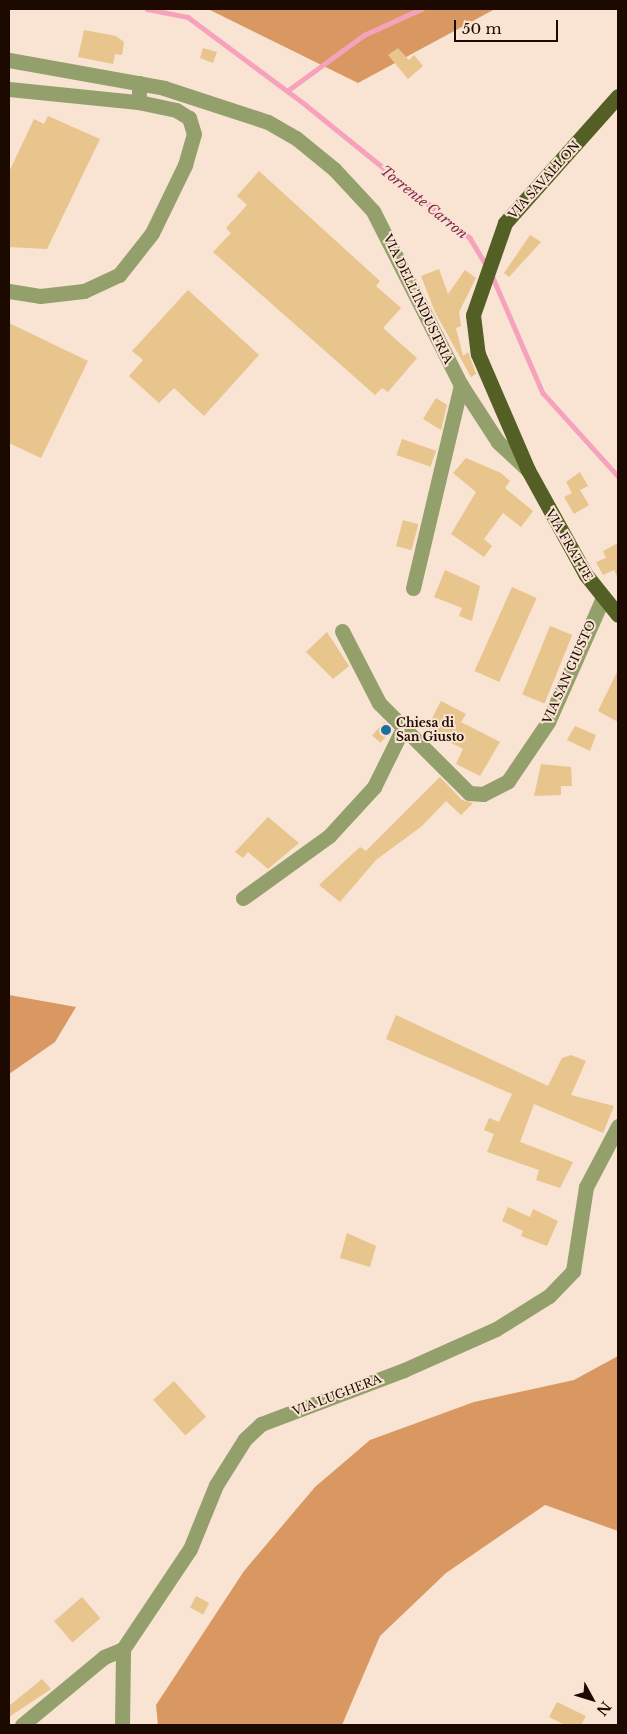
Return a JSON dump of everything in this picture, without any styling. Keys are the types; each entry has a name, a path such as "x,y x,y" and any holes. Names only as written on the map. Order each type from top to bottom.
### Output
{"main road":[{"name":"VIA SAVALLON","path":"528,470 478,354 473,315 497,236 618,96"},
{"name":"VIA FRATTE","path":"528,470 602,600 618,615"}],"street":[{"name":"VIA DELL'INDUSTRIA","path":"9,60 140,83 268,122 334,169 377,219 461,385 498,442 528,470"},
{"path":"138,102 140,83"},
{"path":"9,89 138,102 176,110 189,118 194,134 186,165 152,234 119,274 92,288 40,296 9,291"},
{"path":"413,588 461,385"},
{"name":"VIA SAN GIUSTO","path":"342,631 379,703 469,793 483,794 508,781 548,722 602,600"},
{"path":"243,898 329,836 374,787 403,728"},
{"name":"VIA LUGHERA","path":"123,1649 190,1549 216,1485 238,1448 261,1424 404,1370 496,1329 563,1283 577,1258 586,1187 618,1126"},
{"path":"22,1725 104,1657 123,1649 122,1725"}],"shaded area":[{"path":"208,9 495,9 358,83"},
{"path":"9,995 76,1007 55,1042 9,1074"},
{"path":"618,1356 618,1531 545,1505 446,1573 380,1636 342,1725 158,1725 156,1705 244,1571 315,1487 370,1440 474,1402 574,1380"}],"building":[{"path":"84,30 116,36 124,42 122,55 115,54 113,64 78,57"},
{"path":"203,48 217,52 213,63 200,58"},
{"path":"398,48 409,60 414,55 423,66 408,79 388,55"},
{"path":"48,116 100,139 47,249 9,247 9,172 34,119 44,124"},
{"path":"259,171 380,281 376,286 401,308 383,328 417,358 388,392 382,388 375,395 213,252 231,233 226,228 247,205 237,196"},
{"path":"530,235 541,242 509,277 504,273"},
{"path":"439,269 448,294 465,270 476,278 459,312 461,326 456,328 463,356 468,352 476,374 471,377 435,312 421,276"},
{"path":"188,290 259,355 204,416 174,388 159,403 129,376 143,360 132,351"},
{"path":"9,323 88,361 41,458 9,443"},
{"path":"436,398 447,405 441,430 423,419"},
{"path":"402,439 436,451 431,467 396,455"},
{"path":"466,458 501,473 510,481 505,488 533,511 521,527 503,513 484,539 492,546 484,557 451,534 476,492 453,473"},
{"path":"580,472 588,486 580,490 589,505 574,514 564,497 572,493 566,482"},
{"path":"403,520 418,524 411,550 396,546"},
{"path":"618,543 618,578 614,570 603,575 596,562 606,558 603,551"},
{"path":"445,570 480,586 472,621 459,616 462,608 434,597"},
{"path":"512,587 537,598 499,682 475,671"},
{"path":"550,626 572,635 545,704 522,695"},
{"path":"327,632 349,666 333,679 306,652"},
{"path":"618,670 618,722 598,711"},
{"path":"441,701 466,714 461,722 500,742 480,776 456,764 463,749 426,730"},
{"name":"Chiesa di San Giusto","path":"384,722 392,729 380,743 372,736"},
{"path":"575,726 596,735 590,751 567,740"},
{"path":"541,764 571,767 572,786 561,786 561,795 534,796"},
{"path":"440,777 462,800 473,803 461,815 446,801 422,826 376,860 340,902 319,885 360,847 366,851"},
{"path":"268,817 299,843 268,869 248,852 243,858 235,852"},
{"path":"396,1015 548,1086 562,1058 571,1055 586,1061 571,1095 614,1106 603,1133 534,1104 520,1142 573,1162 560,1188 536,1180 539,1170 487,1152 494,1134 484,1130 489,1118 499,1122 512,1094 386,1039"},
{"path":"508,1207 530,1217 533,1209 558,1221 547,1246 521,1236 523,1231 502,1221"},
{"path":"347,1233 376,1246 370,1267 340,1258"},
{"path":"174,1381 206,1417 185,1435 153,1400"},
{"path":"196,1596 209,1603 203,1615 190,1607"},
{"path":"82,1597 100,1618 72,1642 54,1621"},
{"path":"42,1679 51,1689 9,1717 9,1706"},
{"path":"557,1702 586,1716 581,1725 565,1725 549,1717"}],"waterway":[{"name":"Torrente Carron","path":"147,9 188,17 306,105 470,238 487,266"},
{"path":"287,91 364,35 421,9"},
{"name":"Torrente Carron","path":"491,273 543,393 618,476"}],"place":[{"name":"Chiesa di San Giusto","path":"386,730"}]}
